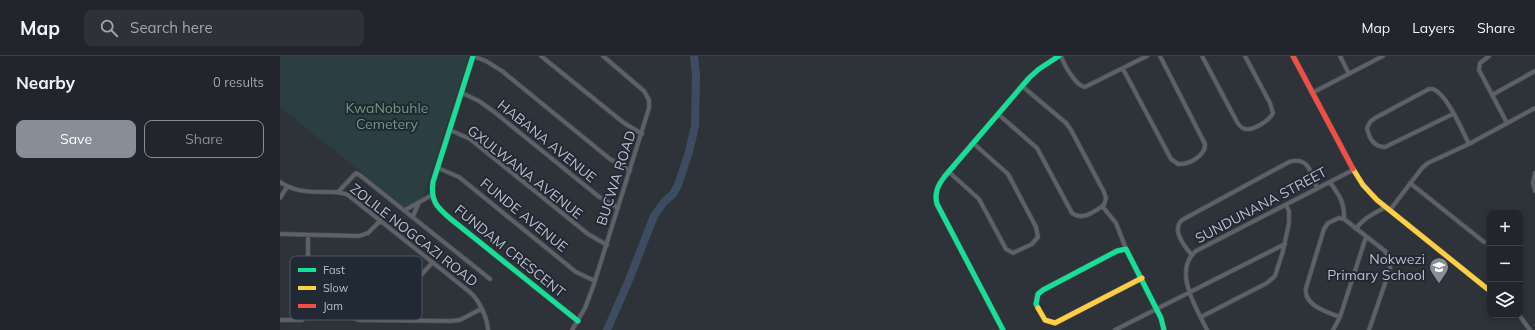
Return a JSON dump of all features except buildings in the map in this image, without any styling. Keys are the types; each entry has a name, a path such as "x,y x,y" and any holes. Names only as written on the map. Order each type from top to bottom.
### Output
{"street":[{"path":"405,210 432,195 438,168 473,56 497,67 610,158 630,171"},
{"path":"541,56 624,123 642,134"},
{"name":"BUCWA ROAD","path":"572,330 590,297 648,115 649,100 639,86 603,56"},
{"path":"1003,330 936,201 935,194 937,186 1022,86 1039,69 1060,56 1076,82 1083,87 1088,87 1147,56"},
{"path":"1123,69 1171,159 1178,164 1185,164 1203,153 1205,144 1160,56"},
{"path":"1202,56 1240,127 1246,130 1269,120 1272,116 1273,110 1245,56"},
{"path":"1293,56 1353,170 1371,194 1487,288"},
{"path":"1340,56 1349,74"},
{"path":"1312,93 1383,56"},
{"path":"1489,56 1480,63 1479,70 1507,123"},
{"path":"1492,95 1535,71"},
{"path":"998,114 1037,148 1072,213 1079,217 1084,216 1102,206 1106,198 1104,192 1071,130 1066,123 1022,86"},
{"path":"1453,114 1385,147 1375,144 1368,132 1368,125 1375,118 1429,89 1436,90 1442,94 1453,114 1469,144"},
{"name":"HABANA AVENUE","path":"462,93 485,105 598,196 618,208"},
{"path":"1356,229 1368,217 1388,209 1422,168 1428,163 1469,144 1535,108"},
{"name":"GXULWANA AVENUE","path":"450,130 470,139 588,234 607,245"},
{"path":"949,172 979,199 1006,249 1013,252 1018,251 1036,240 1038,234 1036,227 1010,176 973,143"},
{"path":"1192,255 1177,229 1177,226 1182,220 1289,162 1299,160 1305,162 1317,188"},
{"name":"FUNDE AVENUE","path":"438,168 459,177 576,272 595,281"},
{"name":"SUNDUNANA STREET","path":"1207,330 1189,292 1187,284 1186,272 1188,262 1192,255 1196,251 1353,170"},
{"path":"339,191 356,173 379,189 490,279"},
{"path":"1535,173 1533,183 1535,191"},
{"name":"ZOLILE NOGCAZI ROAD","path":"280,182 287,187 300,191 339,191 351,197 471,293 486,319 488,330"},
{"path":"1330,182 1343,202 1344,219"},
{"path":"1410,183 1484,242"},
{"path":"280,198 287,187"},
{"name":"FUNDAM CRESCENT","path":"432,195 436,204 448,216 578,321"},
{"path":"413,216 418,204"},
{"path":"1201,317 1271,280 1275,276 1279,268 1289,223 1289,211 1286,205"},
{"path":"1102,206 1116,223 1126,249 1163,322 1164,330"},
{"path":"1340,318 1310,302 1306,297 1306,292 1324,229 1332,221 1339,218 1344,219 1387,254 1391,265 1369,330"},
{"path":"280,234 308,236 359,236 368,233 381,220"},
{"path":"308,236 308,256"},
{"path":"1333,330 1340,318 1366,237"},
{"path":"1115,330 1285,244"},
{"path":"1126,249 1117,251 1043,290 1036,297 1036,304 1047,322 1054,323 1142,278"},
{"path":"422,275 433,262"},
{"path":"360,320 451,321 460,320 481,309"},
{"path":"1521,318 1530,330"},
{"path":"290,320 302,320"}],"green space":[{"name":"KwaNobuhle Cemetery","path":"280,56 469,56 423,198 406,208 280,107"}],"waterway":[{"path":"607,330 629,280 654,216 664,202 673,194 678,185 689,152 695,126 696,74 694,56"}],"traffic: fast":[{"path":"473,56 433,182 432,189 434,200 439,208 452,220 578,321"},
{"path":"1003,330 937,204 936,193 945,176 1029,78 1039,69 1059,56"},
{"path":"1038,308 1036,304 1038,294 1043,290 1117,251 1126,249 1161,318 1164,330"}],"traffic: slow":[{"path":"1353,169 1363,185 1377,200 1487,289"},
{"path":"1038,308 1045,320 1055,323 1142,278"}],"traffic: jam":[{"path":"1293,56 1353,169"}],"place":[{"name":"Nokwezi Primary School","path":"1439,284"}]}
